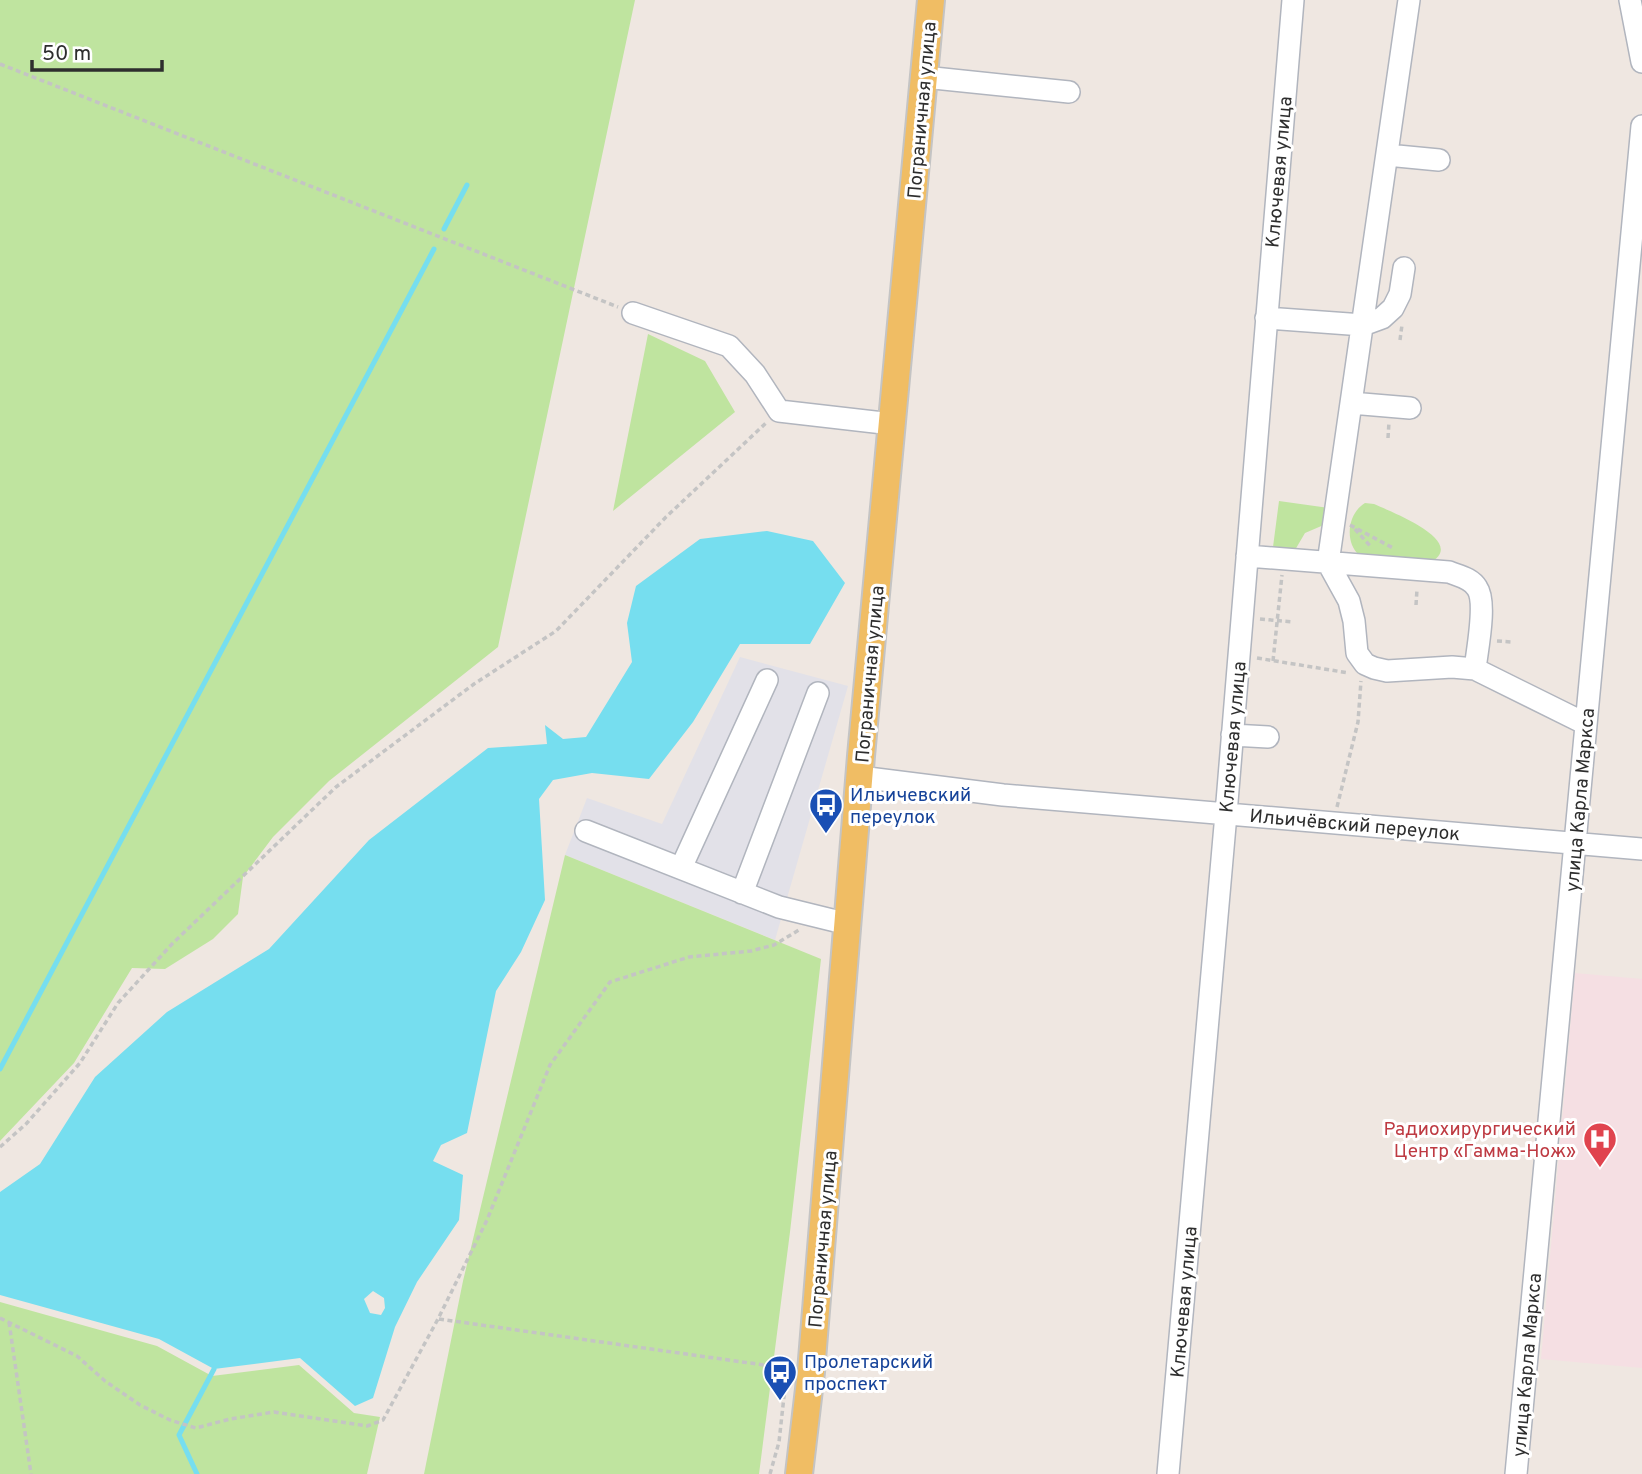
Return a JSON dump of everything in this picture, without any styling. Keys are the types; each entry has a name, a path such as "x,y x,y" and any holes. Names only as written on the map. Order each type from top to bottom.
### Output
{"main road":[{"name":"Пограничная улица","path":"799,1474 799,1370 848,924 931,0"}],"street":[{"name":"Ключевая улица","path":"1168,1474 1293,0"},
{"path":"1409,0 1328,563 1349,601 1357,653 1363,670 1452,667 1475,669 1586,724"},
{"path":"1630,0 1642,62"},
{"path":"924,77 1069,92"},
{"name":"улица Карла Маркса","path":"1516,1474 1642,127"},
{"path":"1387,155 1439,160"},
{"path":"1266,318 1363,325 1382,318 1393,307 1400,294 1407,269 1371,264"},
{"path":"632,313 729,346 755,374 779,411 892,424"},
{"path":"1351,403 1410,408"},
{"path":"1247,556 1449,572 1467,578 1478,589 1481,600 1475,669"},
{"path":"681,868 767,680"},
{"path":"742,893 818,693"},
{"path":"1232,735 1268,737"},
{"name":"Ильичёвский переулок","path":"860,777 1003,795 1642,849"},
{"path":"586,831 742,893 819,918 848,924"}],"path":[{"path":"0,64 632,313"},
{"path":"0,1147 26,1124 80,1063 118,1003 172,944 336,786 474,684 556,631 666,517 779,411"},
{"path":"1351,526 1396,550"},
{"path":"1273,661 1283,559"},
{"path":"1242,617 1293,622"},
{"path":"1239,655 1363,670 1358,722 1333,822"},
{"path":"0,1318 77,1356 104,1381 140,1405 170,1420 196,1428 274,1412 367,1426 383,1420 438,1319 487,1220 550,1065 610,982 689,957 751,951 774,945 819,918"},
{"path":"438,1319 799,1370 771,1474"},
{"path":"9,1322 31,1474"}],"shaded area":[{"path":"740,657 848,686 775,940 565,855 587,798 662,824"},
{"name":"Радиохирургический Центр «Гамма-Нож»","path":"1575,973 1642,979 1642,1368 1541,1359"}],"green space":[{"path":"0,0 635,0 498,647 329,781 273,837 243,877 238,914 213,939 165,969 132,968 74,1063 0,1141"},
{"path":"648,334 705,361 735,412 613,511"},
{"path":"1279,501 1329,508 1326,524 1305,533 1295,550 1273,547"},
{"path":"1365,503 1374,504 1423,528 1440,546 1439,555 1429,563 1359,555 1351,542 1350,528 1355,513"},
{"path":"565,855 821,959 759,1474 424,1474 463,1281"},
{"path":"0,1302 157,1346 212,1376 299,1365 354,1413 380,1417 367,1474 0,1474"}],"water":[{"path":"767,531 813,541 845,583 810,644 740,644 693,722 649,779 592,773 553,780 539,799 545,900 521,952 496,991 467,1133 441,1145 433,1161 463,1175 459,1220 417,1282 395,1327 373,1398 355,1406 300,1358 214,1369 159,1339 0,1295 0,1192 40,1164 95,1077 167,1012 269,949 369,840 488,748 547,744 545,725 563,739 586,737 632,662 627,623 636,586 700,539","holes":["373,1291 384,1298 385,1308 381,1315 370,1313 364,1299"]}],"waterway":[{"path":"444,229 467,185"},
{"path":"0,1069 434,249"},
{"path":"197,1474 179,1435 214,1369"}],"place":[{"name":"Ильичевский переулок","path":"826,835"},
{"name":"Радиохирургический Центр «Гамма-Нож»","path":"1600,1169"},
{"name":"Пролетарский проспект","path":"780,1402"}]}
